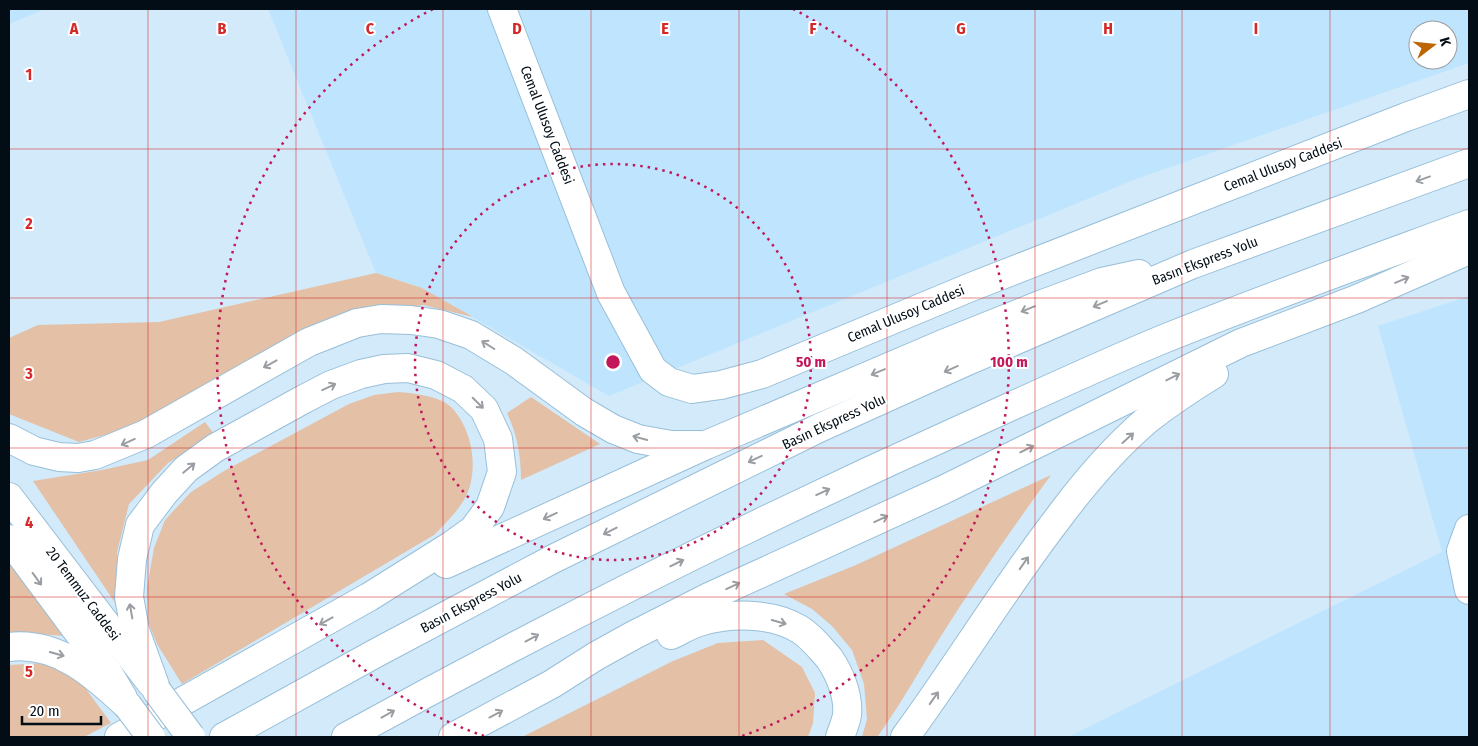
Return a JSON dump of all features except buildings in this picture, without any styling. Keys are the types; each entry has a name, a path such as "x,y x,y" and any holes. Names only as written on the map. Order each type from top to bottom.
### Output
{"main road":[{"name":"Cemal Ulusoy Caddesi","path":"502,9 611,293 653,370 669,382 692,389 721,385 762,374 971,287 1469,94"},
{"name":"Basın Ekspress Yolu","path":"224,737 553,559 819,428 956,366 1193,264 1469,163"},
{"path":"346,737 602,601 765,519 876,467 1160,341 1327,276 1469,224"},
{"path":"453,737 552,684 611,648 709,597 943,490 1241,343 1357,299 1469,250"},
{"path":"369,598 706,445 1040,304 1102,282 1152,270 1193,264"},
{"path":"905,737 935,696 987,616 1039,542 1084,484 1121,444 1148,419 1191,388 1233,362 1357,299"},
{"path":"9,438 34,451 59,457 78,458 95,455 146,434 309,342 357,323 381,318 439,324 471,335 514,362 584,412 613,429 638,438 671,445 706,445"},
{"path":"119,737 369,598 473,530 490,507 502,472 498,439 484,409 463,389 436,375 408,368 384,369 361,374 331,385 215,448 186,469 164,493 140,526 132,559 129,597 135,630 157,691"},
{"name":"20 Temmuz Caddesi","path":"9,497 191,737"},
{"path":"1469,529 1461,551 1469,590"},
{"path":"9,539 107,671 128,706 151,737"},
{"path":"552,684 613,662 697,623 722,617 750,616 778,620 800,629 818,644 832,663 844,685 847,716 840,737"},
{"path":"9,647 36,648 65,656 97,677 128,706"}],"shaded area":[{"path":"9,9 45,9 9,24"},
{"path":"268,9 1469,9 1469,63 1458,67 1458,20 1408,20 1408,70 1449,70 1136,179 609,396 422,288 376,273"},
{"path":"376,273 422,288 473,317 423,305 348,317 145,424 79,442 9,414 9,338 38,325 159,322"},
{"path":"1469,296 1469,737 1068,737 1442,552 1378,326"},
{"path":"398,392 411,393 439,400 450,406 458,415 469,438 473,464 469,489 464,500 434,535 182,684 157,644 149,624 147,588 154,548 165,520 191,492 224,471 349,404 374,395"},
{"path":"531,397 600,444 521,480 518,445 507,413"},
{"path":"205,422 214,434 168,463 129,504 117,552 118,607 33,481 102,470 148,460"},
{"path":"1051,475 968,595 878,736 862,737 867,719 864,684 852,650 832,626 812,609 784,594 856,565"},
{"path":"9,559 64,636 9,633"},
{"path":"763,640 802,667 815,693 813,723 808,737 522,737 673,661 718,643"},
{"path":"43,663 68,672 80,681 111,723 84,737 9,737 9,665"}]}
